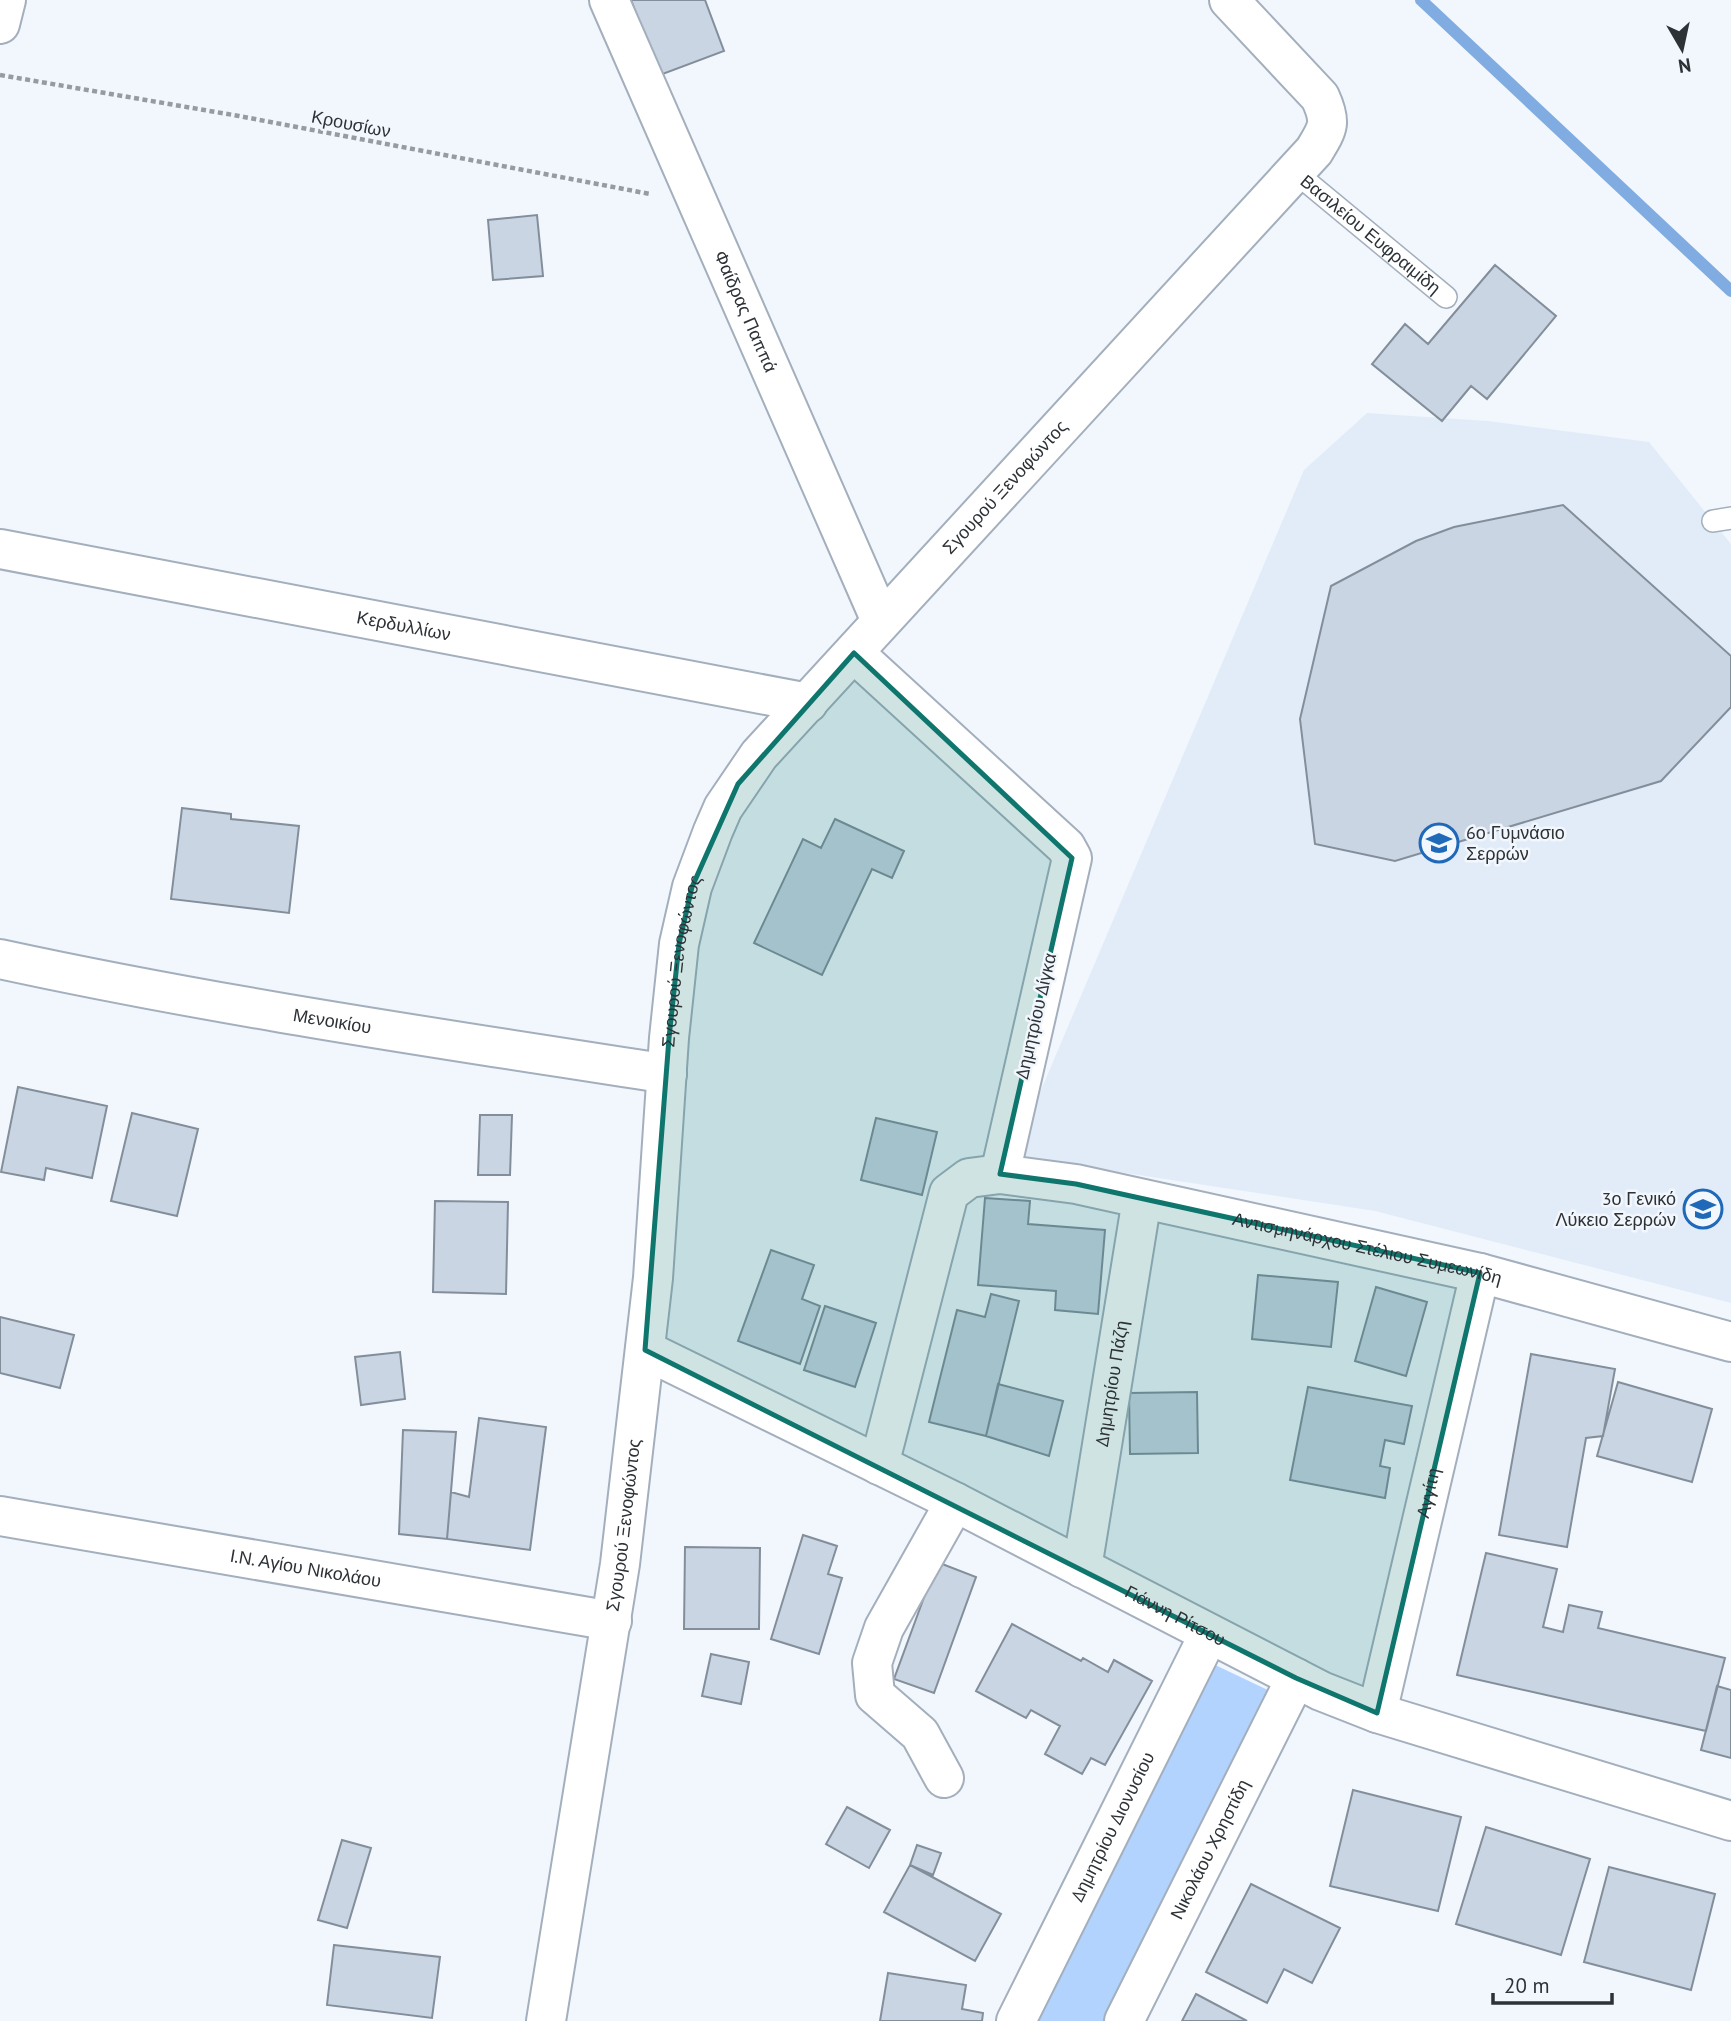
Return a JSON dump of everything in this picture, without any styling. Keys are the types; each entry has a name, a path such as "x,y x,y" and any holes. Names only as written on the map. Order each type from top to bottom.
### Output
{"street":[{"path":"0,24 6,0"},
{"name":"Φαίδρας Παππά","path":"609,0 881,621"},
{"name":"Σγουρού Ξενοφώντος","path":"546,2021 620,1564 653,1278 678,944 684,913 701,859 723,808 759,755 1295,172 1314,151 1327,130 1329,124 1320,97 1229,0"},
{"name":"Κερδυλλίων","path":"0,549 808,703"},
{"name":"Δημητρίου Δίγκα","path":"854,653 1066,847 1072,858 1000,1174"},
{"name":"Μενοικίου","path":"0,959 282,1014 667,1074"},
{"name":"Αντισμηνάρχου Στέλιου Συμεωνίδη","path":"879,1465 949,1193 969,1178 1000,1174 1076,1184 1480,1273 1731,1342"},
{"name":"Δημητρίου Πάζη","path":"1082,1567 1142,1199"},
{"name":"Αγγίτη","path":"1377,1713 1480,1273"},
{"name":"Γιάννη Ρίτσου","path":"645,1350 954,1502 1296,1678 1377,1713 1731,1821"},
{"path":"944,1778 920,1734 875,1695 872,1663 884,1629 954,1502"},
{"name":"Ι.Ν. Αγίου Νικολάου","path":"0,1516 612,1621"},
{"name":"Δημητρίου Διονυσίου","path":"1016,2021 1209,1634"},
{"name":"Νικολάου Χρηστίδη","path":"1124,2021 1296,1678"}],"lane":[{"name":"Βασιλείου Ευφραιμίδη","path":"1295,172 1446,298"}],"path":[{"name":"Κρουσίων","path":"0,75 239,116 696,202"}],"highlighted area":[{"path":"854,653 1072,858 1000,1174 1076,1184 1480,1273 1377,1713 1296,1678 645,1350 669,1038 679,944 692,887 738,784"}],"shaded area":[{"name":"6ο Γυμνάσιο Σερρών","path":"1367,413 1488,421 1649,442 1731,544 1731,1303 1375,1211 1013,1156 1304,470"},
{"path":"1211,1663 1274,1693 1111,2021 1032,2021"}],"building":[{"path":"631,0 705,0 724,51 660,75"},
{"path":"537,215 543,276 493,280 488,220"},
{"path":"1495,265 1556,316 1487,399 1471,386 1442,421 1372,364 1405,324 1428,344"},
{"path":"1563,505 1731,656 1731,707 1661,781 1395,861 1315,844 1300,719 1331,586 1416,541 1454,527"},
{"path":"182,808 231,814 231,819 299,826 289,913 171,899"},
{"path":"835,819 904,851 892,878 872,869 822,975 754,943 803,839 821,848"},
{"path":"18,1087 107,1106 92,1178 46,1168 44,1180 1,1172"},
{"path":"132,1113 198,1129 177,1216 111,1201"},
{"path":"480,1115 512,1115 510,1175 478,1175"},
{"path":"876,1118 937,1132 922,1195 861,1180"},
{"path":"985,1198 1030,1201 1028,1224 1105,1230 1098,1314 1055,1310 1056,1291 978,1285"},
{"path":"435,1201 508,1202 506,1294 433,1292"},
{"path":"771,1250 814,1265 802,1299 820,1306 800,1364 738,1341"},
{"path":"1258,1275 1338,1282 1331,1347 1252,1339"},
{"path":"1376,1287 1427,1302 1406,1376 1355,1361"},
{"path":"991,1294 1019,1301 986,1436 929,1422 957,1310 985,1317"},
{"path":"825,1306 876,1323 855,1387 804,1370"},
{"path":"0,1317 74,1335 60,1388 0,1373"},
{"path":"400,1352 405,1399 361,1405 355,1357"},
{"path":"1531,1354 1615,1369 1603,1436 1586,1438 1567,1547 1499,1535"},
{"path":"1618,1382 1712,1409 1692,1482 1597,1456"},
{"path":"998,1384 1063,1401 1049,1456 986,1436"},
{"path":"1308,1387 1412,1406 1404,1444 1385,1440 1380,1466 1390,1468 1385,1498 1290,1480"},
{"path":"1197,1392 1198,1453 1130,1454 1129,1393"},
{"path":"479,1418 546,1427 530,1550 447,1539 451,1492 469,1497"},
{"path":"403,1430 456,1432 447,1539 399,1534"},
{"path":"803,1535 837,1546 828,1574 842,1578 819,1654 771,1639"},
{"path":"685,1547 760,1548 759,1629 684,1629"},
{"path":"1486,1553 1557,1569 1543,1627 1563,1632 1569,1605 1602,1612 1598,1628 1725,1658 1706,1731 1457,1675"},
{"path":"937,1562 976,1577 934,1693 894,1679"},
{"path":"1012,1624 1081,1661 1083,1658 1108,1672 1114,1660 1152,1681 1105,1765 1091,1758 1082,1774 1045,1754 1060,1726 1031,1710 1026,1718 976,1691"},
{"path":"711,1654 749,1662 741,1704 702,1696"},
{"path":"1717,1686 1731,1690 1731,1758 1701,1750"},
{"path":"1353,1790 1461,1817 1438,1911 1330,1886"},
{"path":"847,1807 890,1830 869,1868 826,1844"},
{"path":"1486,1827 1590,1859 1561,1955 1456,1924"},
{"path":"342,1840 371,1848 347,1928 318,1920"},
{"path":"917,1845 941,1853 933,1875 910,1865"},
{"path":"910,1865 1001,1914 975,1961 884,1912"},
{"path":"1609,1867 1715,1894 1691,1990 1584,1962"},
{"path":"1251,1884 1340,1928 1312,1983 1284,1969 1267,2003 1206,1972"},
{"path":"334,1945 440,1957 432,2018 327,2005"},
{"path":"888,1973 966,1985 962,2009 983,2013 982,2021 880,2021"},
{"path":"1196,1994 1247,2021 1182,2021"}],"waterway":[{"path":"1421,0 1731,291"}],"place":[{"name":"6ο Γυμνάσιο Σερρών","path":"1439,843"},
{"name":"3ο Γενικό Λύκειο Σερρών","path":"1703,1209"}]}
